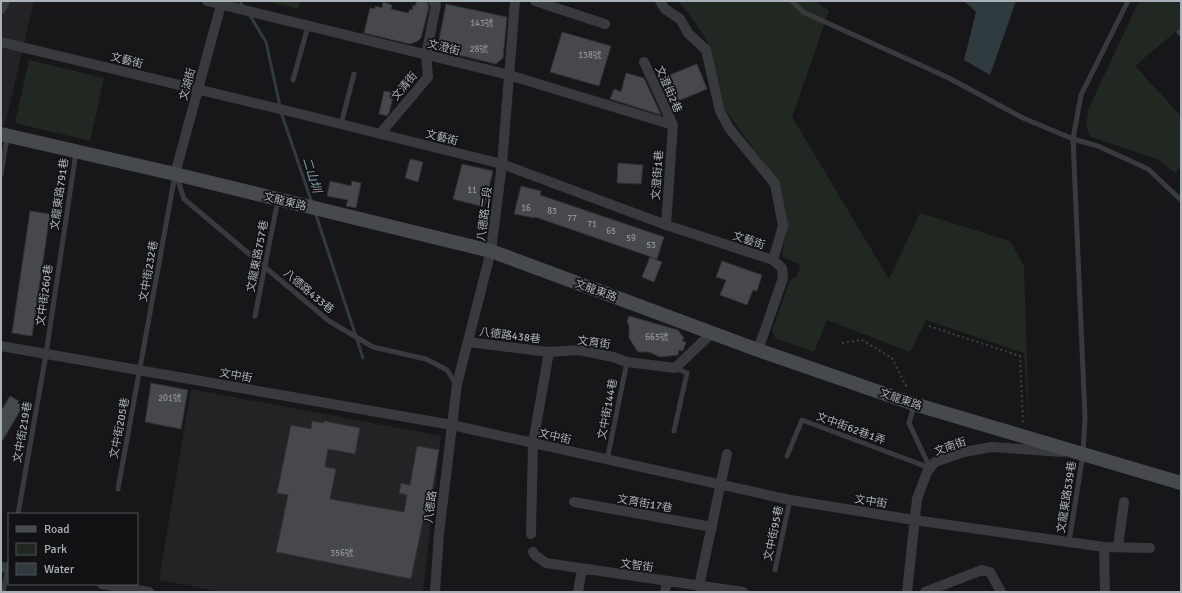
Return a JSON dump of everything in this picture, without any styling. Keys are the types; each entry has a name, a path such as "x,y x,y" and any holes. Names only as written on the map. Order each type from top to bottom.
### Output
{"street":[{"path":"1,9 5,1"},
{"name":"文澄街","path":"207,1 221,3 509,76 673,125"},
{"name":"文清街","path":"380,134 428,77 426,55 436,5 433,1"},
{"name":"八德路二段","path":"452,425 457,384 491,252 502,164 515,1"},
{"path":"535,1 605,24"},
{"path":"660,1 665,9 680,19 688,32 706,50 720,111 729,128 775,184 783,226 773,260"},
{"name":"文湖街","path":"175,174 221,3"},
{"name":"文藝街","path":"1,42 279,108 502,164 666,225 773,260 782,268 783,278 758,350"},
{"name":"文澄街2巷","path":"644,62 673,125"},
{"name":"文澄街1巷","path":"666,225 673,125"},
{"name":"文龍東路","path":"4,135 175,174 491,252 758,350 914,404 1181,483"},
{"path":"675,368 712,333"},
{"name":"八德路438巷","path":"468,342 549,352"},
{"name":"文中街","path":"1,346 452,425 790,500 914,520 1104,547 1118,546 1150,548"},
{"name":"文育街","path":"549,352 579,350 613,356 627,362 675,368"},
{"path":"531,534 532,443 549,352"},
{"name":"八德路","path":"435,592 439,534 452,425"},
{"name":"文南街","path":"907,592 917,499 927,472 935,462 964,452 992,447 1083,454"},
{"path":"699,586 728,454"},
{"name":"文育街17巷","path":"574,502 712,527"},
{"path":"1118,546 1124,502"},
{"path":"1104,547 1105,592"},
{"name":"文智街","path":"532,552 546,563 582,570 743,592"},
{"path":"578,592 582,570"},
{"path":"925,592 982,570 986,570 992,574 1001,592"},
{"path":"665,592 667,581"},
{"path":"108,585 149,592"}],"lane":[{"path":"792,1 803,12 947,77 1023,118 1074,139 1098,146 1148,169 1181,200"},
{"name":"文龍東路539巷","path":"1069,542 1083,454 1085,416 1074,139 1081,95 1128,1"},
{"path":"293,80 308,26"},
{"path":"342,124 354,74"},
{"path":"1,174 4,135"},
{"name":"文龍東路791巷","path":"63,239 76,151"},
{"name":"八德路433巷","path":"175,174 184,199 329,321 373,347 426,359 447,370 457,384"},
{"name":"文中街232巷","path":"140,371 175,174"},
{"name":"文龍東路757巷","path":"255,316 278,199"},
{"name":"文中街260巷","path":"46,354 63,239"},
{"name":"文中街219巷","path":"18,513 46,354"},
{"name":"文中街144巷","path":"607,460 627,362"},
{"path":"674,431 687,373 675,368"},
{"name":"文中街205巷","path":"118,489 140,371"},
{"path":"914,404 909,423 930,468"},
{"name":"文中街62巷1弄","path":"786,456 802,420 930,468"},
{"name":"文中街95巷","path":"775,570 790,500"},
{"path":"3,592 7,567"}],"path":[{"path":"929,326 1020,356 1023,437"},
{"path":"842,343 862,340 892,358 914,404"}],"shaded area":[{"path":"1,1 34,1 5,125 1,125"},
{"path":"191,389 441,436 423,592 222,592 159,580"}],"green space":[{"path":"266,1 301,1 298,9"},
{"path":"677,1 815,1 829,11 792,117 889,279 920,213 1010,241 1024,266 1029,426 1024,353 926,320 910,352 827,320 814,352 775,338 772,331 790,280 797,276 801,265 782,257 787,226 780,185 726,111 707,41 689,13"},
{"path":"1139,1 1181,1 1181,27 1135,66 1181,116 1181,167 1175,173 1157,159 1091,137 1086,126 1088,110"},
{"path":"29,60 104,78 90,141 15,123"}],"water":[{"path":"964,1 1016,1 990,75 964,60 976,12"}],"building":[{"path":"417,1 427,2 429,7 421,38 418,41 410,44 364,33 370,8 375,9 375,6 382,8 383,2 392,5 391,9 408,13 410,9 412,10 413,5 415,6"},
{"path":"446,4 507,17 503,58 496,64 437,50"},
{"path":"562,32 611,46 599,86 550,72"},
{"path":"697,64 707,89 678,101 667,76"},
{"path":"626,73 644,78 661,115 610,99 614,89 621,92"},
{"path":"384,91 394,93 387,116 379,114"},
{"path":"410,159 423,162 418,182 405,178"},
{"path":"618,163 643,165 641,184 617,183"},
{"path":"462,164 493,171 484,207 453,199"},
{"path":"330,181 351,186 352,181 361,183 356,208 346,206 348,200 327,196"},
{"path":"521,186 541,191 540,195 664,237 657,259 535,217 514,214"},
{"path":"30,211 50,214 32,336 12,333"},
{"path":"650,257 662,262 654,282 642,277"},
{"path":"722,261 762,275 757,291 753,290 747,305 720,295 726,280 716,277"},
{"path":"629,316 678,330 684,338 682,341 686,342 683,351 679,350 678,355 660,357 649,352 638,352 629,338 629,326 627,321"},
{"path":"151,383 188,390 181,429 145,422"},
{"path":"10,396 19,401 17,403 23,406 1,443 1,411"},
{"path":"312,421 324,423 324,421 360,428 355,454 328,449 325,467 336,469 330,499 404,512 407,495 399,493 401,483 410,485 417,446 439,450 429,510 425,511 411,579 276,552 288,495 277,493 291,425 311,429"}],"waterway":[{"name":"二山圳","path":"240,1 244,8"},
{"name":"二山圳","path":"249,14 266,42 280,106"},
{"name":"二山圳","path":"281,112 312,203"},
{"name":"二山圳","path":"315,212 363,358"}]}
